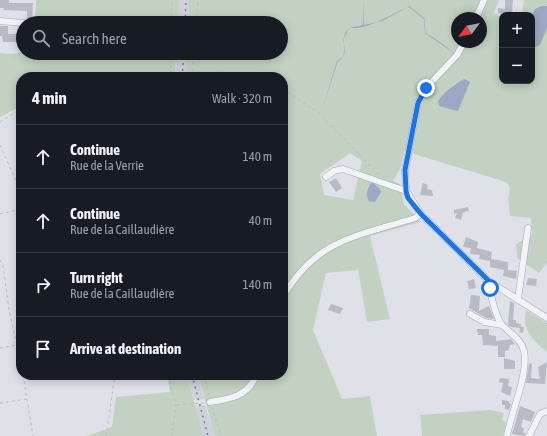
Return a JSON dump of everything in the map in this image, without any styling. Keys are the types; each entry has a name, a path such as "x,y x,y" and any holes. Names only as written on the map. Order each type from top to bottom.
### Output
{"street":[{"path":"479,12 484,0"},
{"path":"0,21 16,22"},
{"path":"461,48 458,55 426,88 418,103 405,170 406,191 408,198 421,214 490,282 547,318"},
{"path":"326,177 334,171 343,169 406,191"},
{"path":"288,289 299,272 309,261 325,250 341,241 415,218 421,214"},
{"path":"518,299 528,228"},
{"path":"490,282 493,301 502,325"},
{"path":"470,314 484,322 502,325 517,337 524,352 523,376 507,436"},
{"path":"210,402 232,399 248,390 253,380"},
{"path":"529,436 540,414 547,411"}],"path":[{"path":"171,16 172,0"},
{"path":"197,16 198,0"},
{"path":"171,60 171,72"},
{"path":"193,60 192,72 238,72"},
{"path":"288,92 320,114 387,184"},
{"path":"0,122 16,112"},
{"path":"0,145 16,181"},
{"path":"0,214 16,209"},
{"path":"0,260 9,310 16,337"},
{"path":"0,348 16,345"},
{"path":"24,380 33,436"},
{"path":"106,436 115,380"},
{"path":"169,380 176,405 172,436 169,436"},
{"path":"205,380 210,402 221,436"},
{"path":"0,403 27,399"},
{"path":"176,405 210,402"}],"shaded area":[{"path":"179,0 189,0 188,16 178,16"},
{"path":"176,60 187,60 186,72 175,72"},
{"path":"188,380 199,380 204,399 194,400"},
{"path":"205,405 215,436 203,436 195,406"}],"green space":[{"path":"36,0 179,0 178,16 35,16"},
{"path":"189,0 499,0 494,13 499,16 499,84 535,84 535,12 522,12 524,0 547,0 547,263 539,273 517,258 516,244 532,235 531,218 510,216 508,198 510,188 506,182 404,151 401,167 393,181 400,184 404,204 421,222 370,236 390,319 367,322 358,270 326,273 313,330 342,399 370,396 377,436 215,436 199,380 288,380 288,72 186,72 187,60 288,60 288,16 188,16","holes":["350,153 362,161 353,200 324,195 320,174"]},
{"path":"0,53 15,54 16,60 176,60 175,72 16,72 16,109 0,117"},
{"path":"526,310 547,323 547,352 529,334 525,323"},
{"path":"168,380 188,380 203,436 87,436 112,427 116,397 170,392"},
{"path":"490,410 504,413 502,420 506,422 503,436 422,436 420,415"}],"water":[{"path":"364,0 364,25 377,22 358,28 349,28 363,25"},
{"path":"409,6 424,18 426,33 455,54 425,33 424,19 409,7 405,9"},
{"path":"542,6 547,6 547,28 540,45 535,47 535,12 534,12 535,9"},
{"path":"405,9 382,21 377,22 402,10"},
{"path":"343,57 338,61 322,110 337,61"},
{"path":"464,79 470,82 458,111 439,106 438,101 444,94"},
{"path":"372,182 380,189 381,192 375,202 369,201 367,196 368,189"}],"building":[{"path":"0,0 9,0 9,3 33,3 32,16 27,16 27,11 3,10 4,8 0,8"},
{"path":"505,0 513,0 512,12 498,13 498,8 505,9"},
{"path":"0,26 8,26 8,34 16,34 16,42 3,42 2,36 0,36"},
{"path":"336,178 342,188 336,192 329,182"},
{"path":"423,183 428,185 427,189 432,190 433,196 420,195"},
{"path":"468,207 469,211 463,212 461,220 455,218 457,213 454,214 454,210"},
{"path":"466,237 478,242 477,248 492,252 491,259 508,262 508,270 517,271 516,279 503,276 504,270 490,267 490,261 479,259 480,255 470,254 471,248 463,247"},
{"path":"528,278 537,279 536,286 526,285"},
{"path":"474,279 476,288 469,289 467,281"},
{"path":"471,295 480,296 479,311 489,306 494,319 486,318 469,308"},
{"path":"510,301 514,303 513,320 516,320 516,323 521,324 521,327 524,327 523,333 519,332 520,328 511,327 508,325"},
{"path":"331,304 343,308 340,314 328,310"},
{"path":"477,329 489,329 489,335 496,336 496,341 511,339 515,344 510,345 509,350 505,351 505,357 498,357 498,346 483,345 482,335 478,335"},
{"path":"504,358 515,361 515,369 504,369"},
{"path":"547,362 545,384 526,383 529,364 532,363 531,378 540,379 538,367"},
{"path":"500,378 509,379 508,386 512,387 510,396 501,392 503,383 499,382"},
{"path":"502,400 509,401 511,404 509,410 505,409 505,405 502,405"},
{"path":"520,406 535,412 531,422 523,419 521,427 524,428 523,433 525,433 525,436 512,434"}],"railway":[{"path":"185,16 186,0"},
{"path":"182,72 183,60"},
{"path":"193,380 208,436"}],"route":[{"path":"426,88 418,103 405,170 404,182 408,198 421,214 490,282 490,288"}]}
